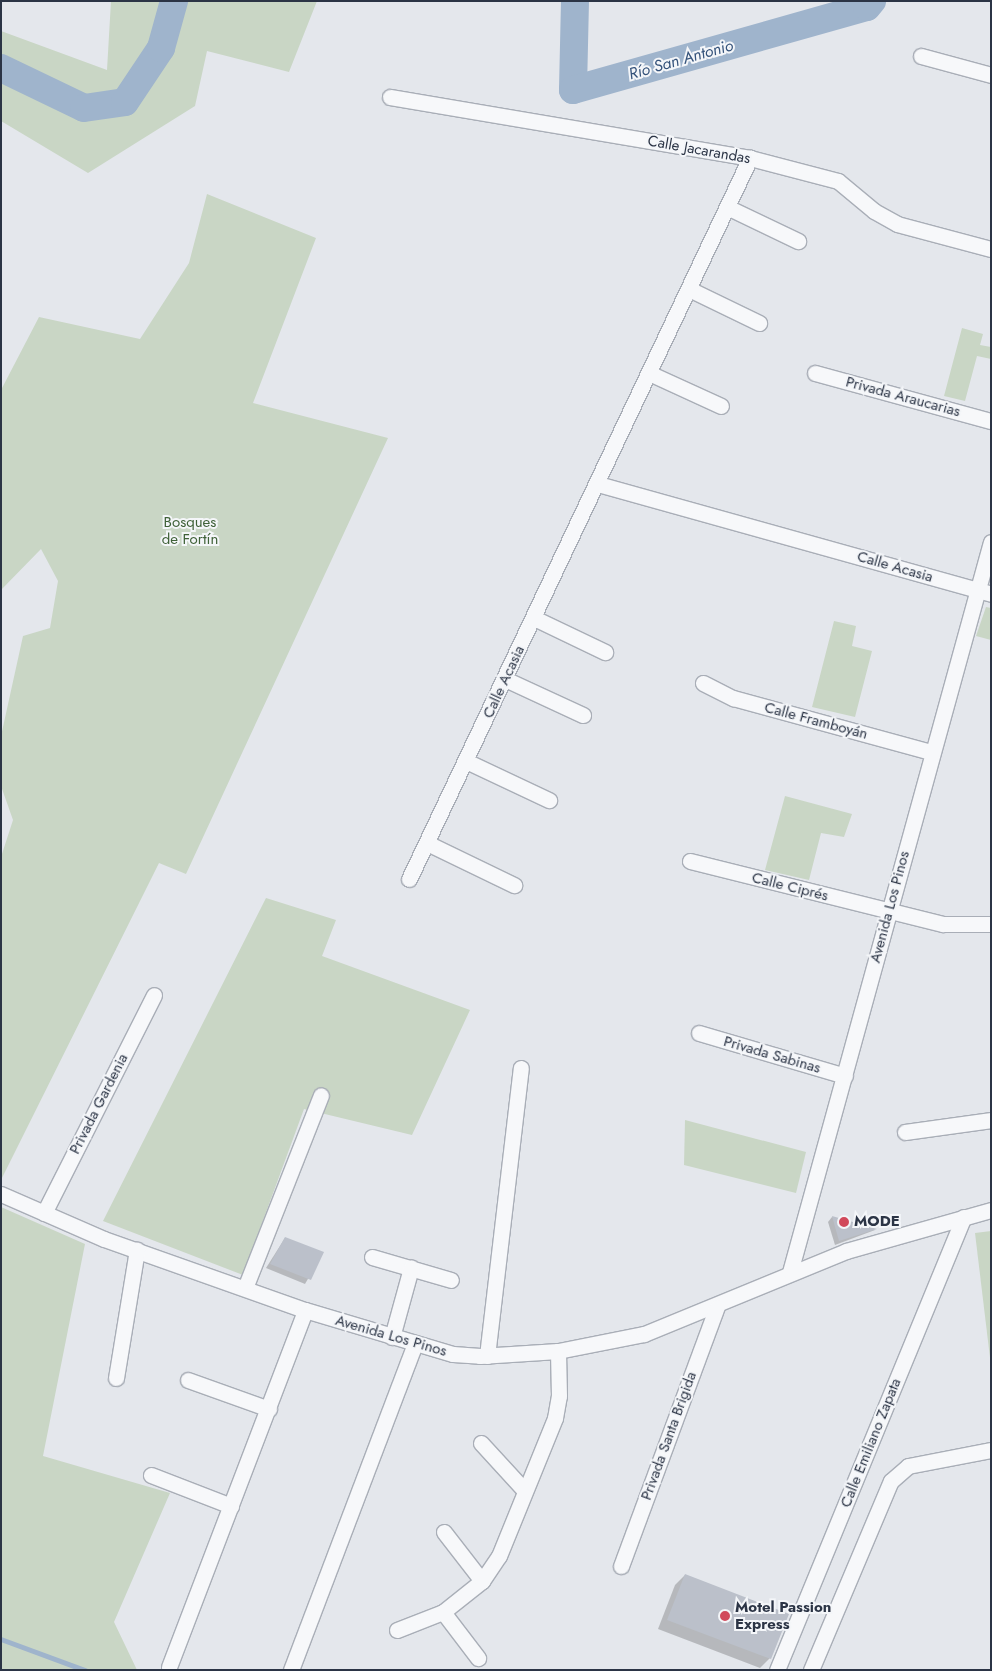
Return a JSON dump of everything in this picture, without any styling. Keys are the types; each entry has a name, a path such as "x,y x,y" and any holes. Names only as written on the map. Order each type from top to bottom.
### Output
{"street":[{"path":"921,56 991,75"},
{"name":"Calle Jacarandas","path":"390,97 750,158 838,180 874,211 897,224 991,249"},
{"name":"Calle Acasia","path":"409,879 506,679 750,158"},
{"path":"727,207 798,240"},
{"path":"689,289 759,323"},
{"name":"Privada Araucarias","path":"814,372 991,421"},
{"path":"649,373 721,406"},
{"name":"Calle Acasia","path":"598,484 984,592"},
{"name":"Avenida Los Pinos","path":"790,1272 845,1076 931,752 984,592 991,542"},
{"path":"534,618 605,652"},
{"path":"506,679 583,715"},
{"name":"Calle Framboyán","path":"703,683 733,698 931,752"},
{"path":"466,761 550,800"},
{"path":"427,843 514,885"},
{"name":"Calle Ciprés","path":"690,861 943,924 991,924"},
{"name":"Privada Gardenia","path":"44,1213 154,995"},
{"name":"Privada Sabinas","path":"699,1034 845,1076"},
{"path":"487,1356 521,1068"},
{"path":"245,1288 321,1095"},
{"path":"905,1132 991,1120"},
{"name":"Avenida Los Pinos","path":"1,1194 136,1250 305,1310 453,1354 487,1356 558,1351 644,1334 717,1307 790,1272 846,1251 991,1210"},
{"name":"Calle Emiliano Zapata","path":"777,1670 964,1217"},
{"path":"116,1378 136,1250"},
{"path":"372,1257 451,1280"},
{"path":"392,1337 411,1268"},
{"name":"Privada Santa Brigida","path":"621,1566 717,1307"},
{"path":"168,1667 269,1409 305,1310"},
{"path":"291,1670 416,1344"},
{"path":"397,1630 443,1612 482,1581 499,1556 524,1490 555,1418 559,1396 558,1351"},
{"path":"188,1380 269,1409"},
{"path":"481,1443 524,1490"},
{"path":"811,1670 891,1481 908,1466 991,1450"},
{"path":"151,1474 231,1506"},
{"path":"444,1532 482,1581"},
{"path":"443,1612 478,1658"}],"green space":[{"path":"111,1 317,1 289,72 207,51 195,106 88,173 1,121 1,31 107,70"},
{"name":"Bosques de Fortín","path":"207,194 316,238 253,403 388,438 186,874 159,863 1,1180 1,857 13,820 1,786 1,736 23,636 50,628 58,581 41,549 1,590 1,390 39,317 140,339 189,263"},
{"path":"962,328 983,334 980,345 991,347 991,359 977,356 965,401 944,396"},
{"path":"986,607 991,608 991,640 976,636"},
{"path":"834,621 856,626 852,646 872,651 855,717 812,707"},
{"path":"785,796 852,814 844,837 821,833 809,880 765,870"},
{"path":"266,898 336,920 322,956 470,1010 412,1135 304,1109 243,1275 103,1221"},
{"path":"685,1120 806,1152 796,1193 684,1165"},
{"path":"1,1207 85,1244 43,1456 170,1493 114,1622 137,1670 1,1670"},
{"path":"991,1231 991,1366 975,1233"}],"building":[{"name":"MODE","path":"832,1216 877,1229 839,1241"},
{"path":"285,1237 324,1252 311,1280 270,1264"},
{"path":"685,1574 789,1614 771,1659 667,1620"}],"waterway":[{"name":"Río San Antonio","path":"1,68 84,108 125,102 161,48 174,1"},
{"name":"Río San Antonio","path":"575,1 573,90 867,7 872,1"},
{"path":"1,1639 85,1670"}],"place":[{"name":"MODE","path":"844,1222"},
{"name":"Motel Passion Express","path":"725,1616"}]}
